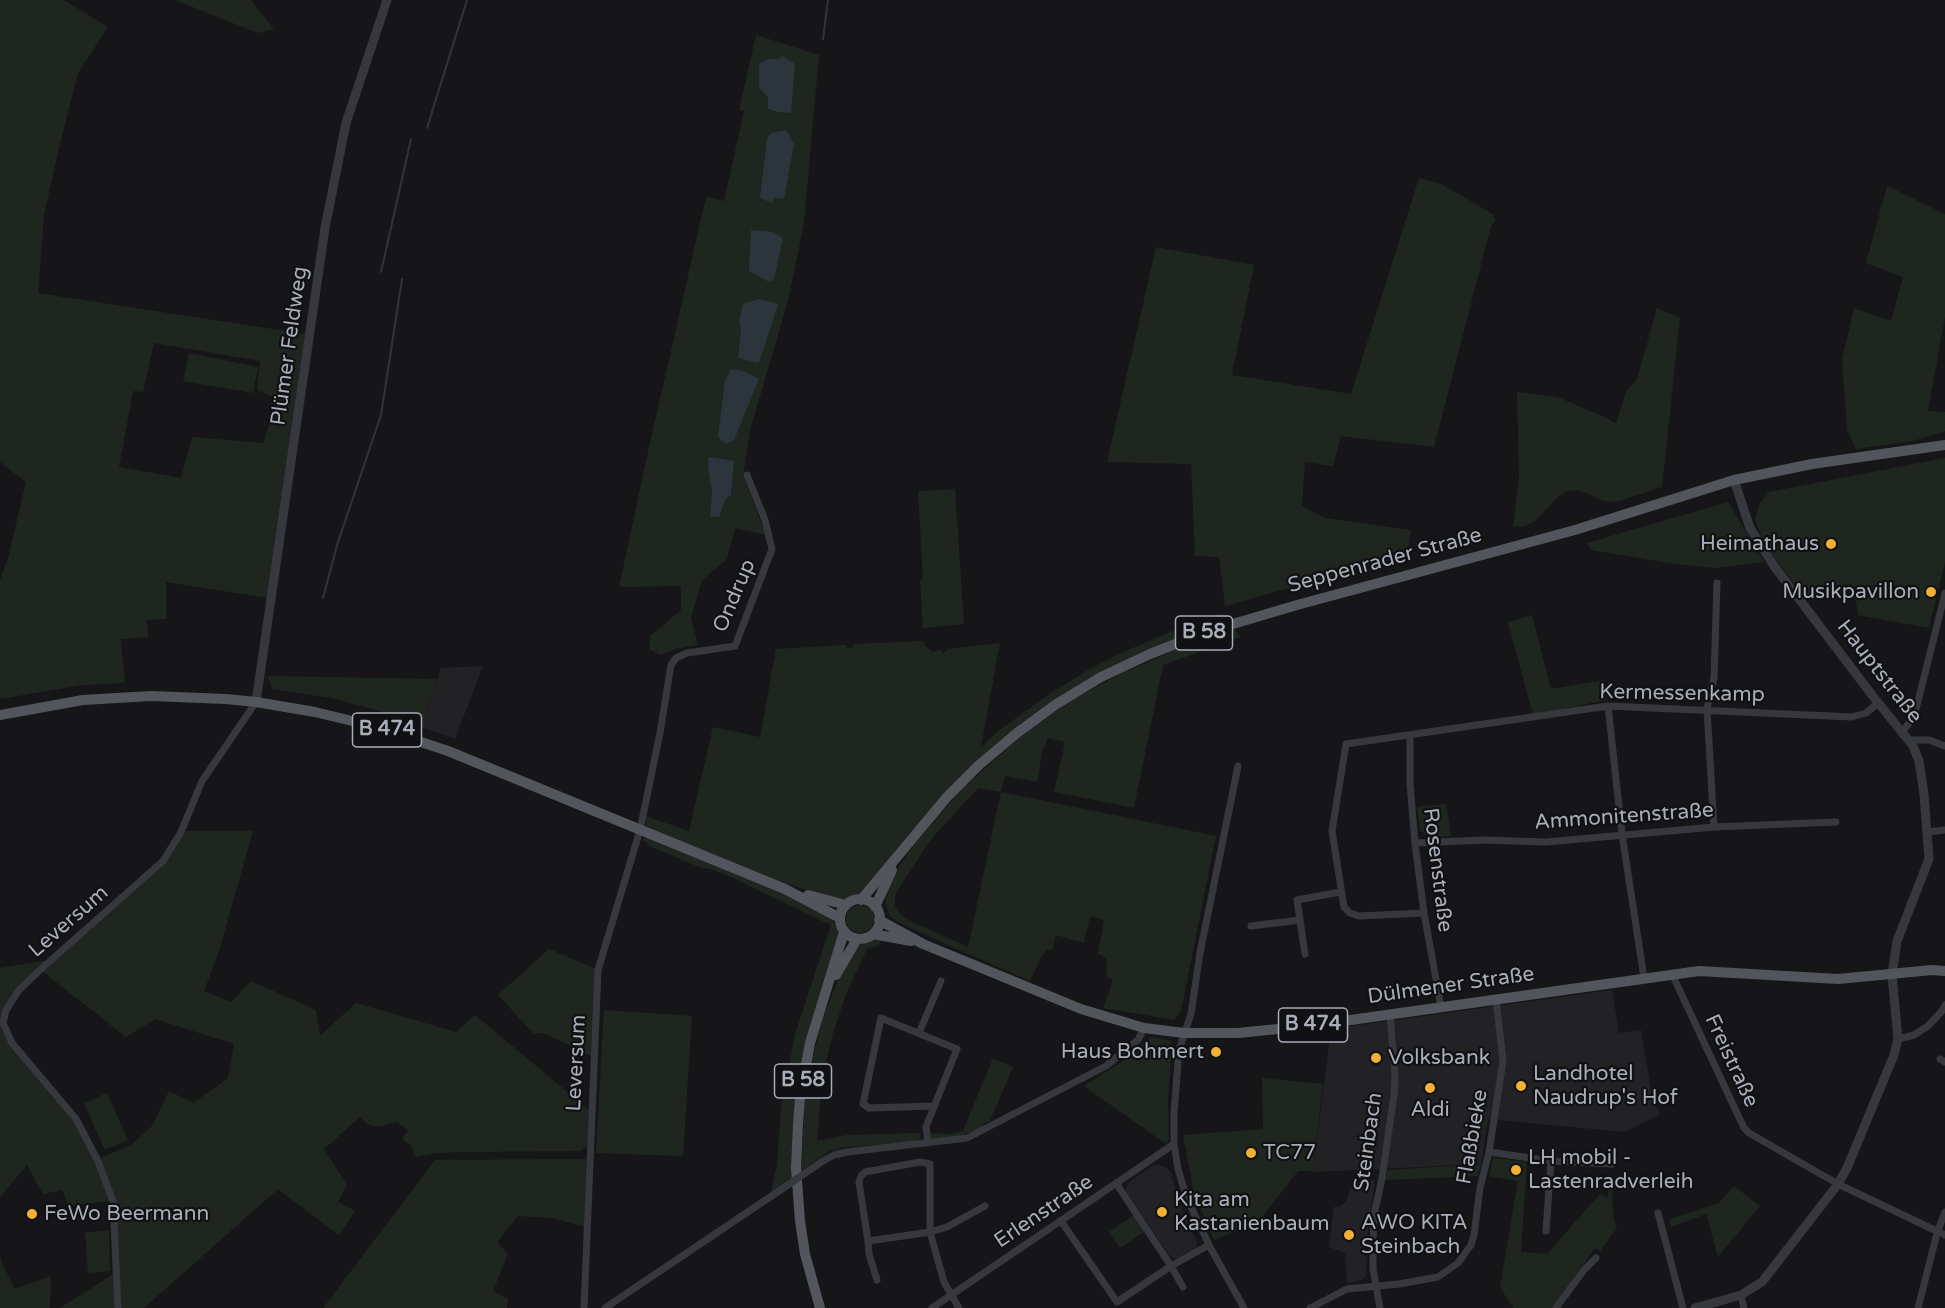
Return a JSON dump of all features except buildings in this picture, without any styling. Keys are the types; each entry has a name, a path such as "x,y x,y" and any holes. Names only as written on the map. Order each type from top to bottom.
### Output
{"main road":[{"name":"Seppenrader Straße","path":"861,900 947,797 1017,733 1055,705 1101,677 1150,654 1217,629 1575,530 1734,480 1812,464 1945,445"},
{"name":"B 474","path":"0,715 83,700 128,697 215,699 256,702 315,712 373,726 448,751 785,889 840,918"},
{"name":"Seppenrader Straße","path":"875,907 901,851"},
{"name":"B 474","path":"785,889 846,905"},
{"path":"855,900 861,900 875,907 879,920 873,934 857,939 844,932 840,918 846,905 855,900"},
{"name":"Dülmener Straße","path":"879,920 923,944 1081,1010 1144,1028 1184,1033 1262,1031 1644,978 1674,979 1699,971 1838,979 1892,975"},
{"name":"B 58","path":"820,1308 805,1254 796,1168 798,1124 810,1043 844,932"},
{"name":"Dülmener Straße","path":"873,934 923,944"},
{"name":"B 58","path":"824,996 857,939"},
{"name":"B 474","path":"1892,975 1945,971"}],"street":[{"name":"Plümer Feldweg","path":"256,702 325,228 346,123 387,0"},
{"name":"Ondrup","path":"640,830 671,665 676,658 687,653 735,646 772,549 765,520 747,475"},
{"name":"Hauptstraße","path":"1734,480 1750,528 1774,566 1905,736 1919,761 1929,859 1897,941 1892,975 1898,1039"},
{"path":"1714,827 1707,710 1714,678 1717,583"},
{"path":"1945,593 1914,717 1905,736 1929,740 1945,746"},
{"name":"Leversum","path":"118,1308 113,1201 97,1159 76,1119 12,1043 3,1023 6,1010 19,990 163,861 181,832 202,781 256,702"},
{"name":"Kermessenkamp","path":"1340,892 1332,831 1346,744 1608,706 1852,717 1866,714 1878,703"},
{"path":"1608,706 1622,834 1644,978"},
{"name":"Rosenstraße","path":"1410,736 1410,784 1415,843 1424,913 1441,1007"},
{"path":"1238,766 1200,954 1191,1014 1179,1050 1174,1144 1182,1183 1209,1245 1244,1308"},
{"name":"Ammonitenstraße","path":"1415,843 1484,840 1546,842 1714,827 1836,822"},
{"name":"Leversum","path":"586,1307 598,970 640,830"},
{"path":"1927,832 1945,830"},
{"path":"1305,954 1297,900 1340,892 1344,907 1354,915 1424,913"},
{"path":"1251,926 1300,920"},
{"name":"Freistraße","path":"1674,979 1744,1128 1838,1184 1945,1235"},
{"path":"919,1033 940,981"},
{"name":"Flaßbieke","path":"1310,1308 1347,1289 1438,1277 1452,1269 1464,1256 1474,1235 1480,1188 1489,1152 1503,1061 1496,999"},
{"path":"1695,1308 1741,1295 1770,1274 1838,1184 1847,1168 1894,1055 1898,1039 1914,1035 1928,1026 1945,1005"},
{"name":"Steinbach","path":"1380,1308 1373,1254 1374,1215 1382,1178 1395,1076 1390,1015"},
{"path":"928,1143 926,1127 957,1049 881,1018 863,1104 869,1108 933,1107"},
{"path":"605,1308 834,1155 967,1138 1106,1066 1138,1040 1144,1028"},
{"name":"Erlenstraße","path":"932,1308 1174,1144"},
{"path":"1489,1152 1551,1161 1611,1164"},
{"path":"1546,1232 1551,1161"},
{"path":"877,1280 869,1254 859,1182 861,1176 865,1172 920,1162 930,1164 930,1232 936,1258 951,1296 959,1308"},
{"path":"1116,1183 1172,1266 1183,1287"},
{"path":"868,1241 930,1232 947,1227 985,1206"},
{"path":"1918,1308 1937,1233 1945,1212"},
{"path":"1658,1213 1683,1308"},
{"path":"1061,1221 1117,1302 1209,1245"},
{"path":"1557,1308 1584,1270 1596,1258"},
{"path":"1741,1295 1744,1308"}],"shaded area":[{"path":"0,0 64,0 108,27 78,73 44,215 38,293 305,334 268,598 166,582 166,619 147,620 148,637 121,639 125,683 83,685 0,699 0,580 8,558 26,482 0,462","holes":["154,343 260,361 257,390 272,397 276,405 263,443 192,437 181,478 119,467 133,391 143,392"]},
{"path":"175,0 251,0 274,29 258,33"},
{"path":"756,35 819,55 804,223 788,301 750,430 743,475 766,535 735,528 727,559 702,580 691,618 698,645 675,649 661,655 650,650 650,636 681,610 681,586 619,587 706,197 724,201 744,111 739,110"},
{"path":"783,56 795,64 791,113 768,109 768,98 759,87 759,64 767,59 778,59"},
{"path":"786,130 794,144 784,199 774,198 772,203 760,198 767,139 771,133"},
{"path":"1419,178 1441,184 1493,214 1495,220 1491,226 1434,447 1341,436 1333,466 1305,462 1302,506 1325,518 1411,530 1407,555 1225,606 1219,557 1195,556 1191,464 1107,462 1156,247 1254,265 1232,375 1351,394"},
{"path":"1887,186 1945,214 1945,317 1928,411 1945,412 1945,431 1913,441 1856,449 1847,430 1842,360 1854,308 1891,321 1903,277 1866,263"},
{"path":"751,230 773,232 783,238 774,279 769,282 749,271"},
{"path":"759,299 778,304 759,363 738,358 741,329 739,321 743,304"},
{"path":"1657,308 1680,318 1662,487 1616,502 1604,501 1579,490 1567,491 1559,496 1535,521 1523,527 1513,526 1519,477 1517,392 1557,397 1616,424 1626,391 1637,379"},
{"path":"189,353 258,367 253,393 183,381"},
{"path":"731,369 744,371 759,379 734,440 726,444 718,437 725,381"},
{"path":"709,457 734,461 731,495 725,500 719,517 710,517 712,492 708,467"},
{"path":"1945,458 1945,562 1929,628 1858,615 1854,589 1807,600 1761,536 1755,519 1759,504 1769,492"},
{"path":"955,489 964,624 923,628 918,491"},
{"path":"1728,502 1764,562 1715,568 1676,564 1591,550 1587,543"},
{"path":"1221,614 1227,621 1029,718 862,894 840,900 831,899 763,875 647,828 645,816 689,831 713,727 760,737 776,649 847,645 847,648 853,647 853,644 923,641 933,652 941,649 942,654 948,649 1000,643 981,747 997,732 1051,693 1090,669 1123,652 1197,621"},
{"path":"1532,615 1551,689 1605,680 1606,700 1533,715 1508,622"},
{"path":"1234,628 1241,637 1163,665 1134,808 1054,792 1065,742 1047,738 1045,747 1043,747 1037,782 1005,776 1001,792 1216,836 1181,1011 1174,1020 1103,1008 1113,980 1106,976 1107,961 1098,954 1104,920 1090,916 1084,943 1056,935 1052,950 1047,950 1043,954 1030,981 896,921 890,916 885,895 891,879 912,847 961,790 1023,734 1064,705 1120,674 1198,640","holes":["978,788 1001,792 968,947 908,920 895,907 895,900 896,893 932,838"]},
{"path":"483,666 455,739 421,727 441,668"},
{"path":"268,676 437,679 421,727 373,709 331,698 272,689"},
{"path":"1446,804 1451,836 1429,838 1420,830 1417,807"},
{"path":"183,831 253,831 219,951 204,991 231,1002 251,981 316,1010 320,1036 356,1003 456,1032 475,1015 589,1110 587,1146 580,1151 459,1152 415,1157 411,1146 402,1139 408,1130 397,1122 373,1126 360,1117 324,1149 347,1185 338,1202 355,1211 339,1235 278,1189 144,1308 121,1308 116,1201 99,1159 132,1144 147,1131 152,1126 169,1091 193,1103 228,1078 234,1044 155,1019 126,1037 42,971 164,861"},
{"path":"647,836 776,889 831,917 839,931 797,1087 793,1120 792,1178 771,1192 777,1165 781,1108 795,1034 831,925 731,877 699,867 647,845 648,843 641,840"},
{"path":"860,905 870,909 874,919 870,929 860,933 850,929 846,919 850,909"},
{"path":"882,938 879,945 867,949 846,994 832,1036 822,1081 817,1141 847,1135 921,1133 920,1138 917,1141 840,1148 830,1151 801,1171 805,1101 810,1068 823,1018 841,972 858,945"},
{"path":"549,949 596,969 592,1056 570,1051 571,1046 543,1033 534,1034 498,995"},
{"path":"50,960 19,990 4,1013 10,1043 74,1120 96,1161 112,1201 69,1206 62,1190 43,1194 27,1165 0,1197 0,968"},
{"path":"1612,990 1619,1033 1641,1030 1652,1097 1660,1114 1625,1132 1488,1119 1481,1164 1313,1172 1331,1029"},
{"path":"604,1010 692,1016 683,1156 596,1153"},
{"path":"1151,1037 1171,1041 1172,1045 1168,1098 1169,1140 1166,1144 1084,1086 1120,1063"},
{"path":"993,1058 1013,1067 990,1121 983,1124 981,1129 955,1137 930,1138 930,1133 949,1134 963,1131"},
{"name":"TC77","path":"1262,1078 1323,1084 1313,1171 1298,1171 1258,1222 1214,1240 1194,1193 1183,1135 1263,1129"},
{"path":"107,1093 128,1140 105,1150 84,1103"},
{"path":"1495,1158 1527,1162 1521,1252 1547,1254 1600,1194 1608,1198 1609,1180 1613,1180 1612,1200 1617,1228 1600,1251 1595,1248 1553,1308 1513,1308 1500,1287 1518,1181 1489,1176"},
{"path":"586,1159 584,1227 553,1218 518,1216 497,1242 508,1254 493,1291 508,1299 507,1308 323,1308 435,1160"},
{"path":"1481,1164 1478,1176 1385,1180 1388,1170"},
{"name":"Kita am Kastanienbaum","path":"1159,1165 1171,1172 1178,1200 1197,1242 1196,1249 1177,1260 1170,1256 1125,1190 1129,1182 1152,1166"},
{"name":"AWO KITA Steinbach","path":"1375,1180 1368,1229 1366,1276 1362,1280 1347,1283 1345,1253 1329,1247 1334,1207 1341,1206 1346,1201 1353,1181"},
{"path":"1734,1186 1760,1206 1718,1257 1706,1214 1671,1227 1670,1219 1719,1203"},
{"path":"1134,1215 1145,1231 1120,1248 1109,1232"},
{"path":"109,1230 110,1271 88,1273 85,1233"},
{"path":"0,1254 1,1261 15,1289 51,1276 50,1308 0,1308"},
{"path":"115,1273 115,1308 60,1308"}],"waterway":[{"path":"427,128 467,0"},
{"path":"823,39 828,0"},
{"path":"381,272 411,139"},
{"path":"323,598 338,542 381,415 402,279"}],"place":[{"name":"Heimathaus","path":"1831,544"},
{"name":"Musikpavillon","path":"1931,592"},
{"name":"Haus Bohmert","path":"1216,1052"},
{"name":"Volksbank","path":"1376,1058"},
{"name":"Landhotel Naudrup's Hof","path":"1521,1086"},
{"name":"Aldi","path":"1430,1088"},
{"name":"TC77","path":"1251,1153"},
{"name":"LH mobil - Lastenradverleih","path":"1516,1170"},
{"name":"Kita am Kastanienbaum","path":"1162,1212"},
{"name":"FeWo Beermann","path":"32,1214"},
{"name":"AWO KITA Steinbach","path":"1349,1235"}]}
